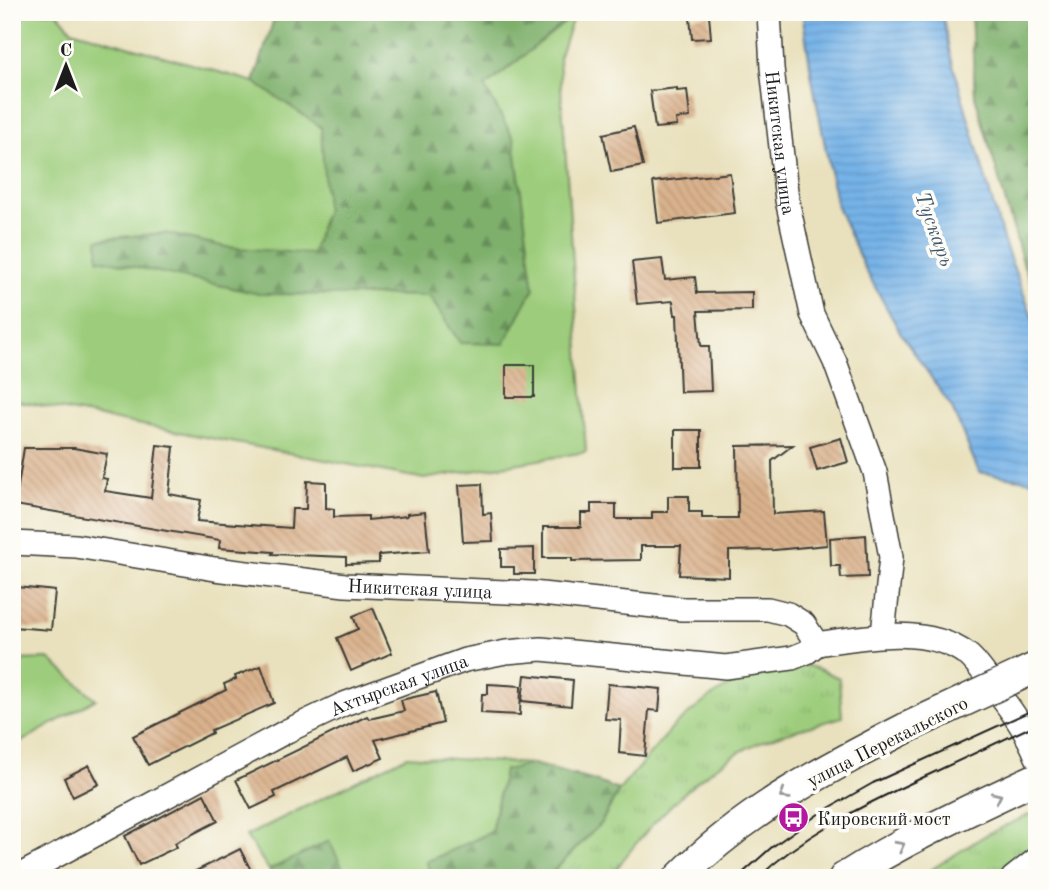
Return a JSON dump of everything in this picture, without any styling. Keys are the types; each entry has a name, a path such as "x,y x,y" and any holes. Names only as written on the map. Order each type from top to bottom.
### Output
{"main road":[{"name":"улица Перекальского","path":"679,878 746,819 824,770 908,727 1037,667"},
{"path":"844,878 957,816 1037,778"}],"street":[{"name":"Никитская улица","path":"769,12 772,68 788,200 812,314 835,362 875,472 891,557 883,634"},
{"name":"Никитская улица","path":"12,543 76,546 215,569 345,585 532,593 682,609 768,609 788,614 804,624 817,644"},
{"name":"Ахтырская улица","path":"15,878 287,731 344,704 465,660 506,652 541,649 726,667 792,658 817,644 883,634 920,636 953,647 969,656 1012,711 1037,757"},
{"path":"1013,878 1037,859"}],"green space":[{"path":"12,12 57,12 72,30 254,82 321,127 326,209 312,254 227,247 165,233 98,239 98,259 259,294 429,296 460,343 504,344 534,288 514,139 485,87 574,15 559,58 586,452 424,479 12,400"},
{"path":"276,12 574,12 574,15 485,87 514,139 534,288 504,344 460,343 429,296 259,294 98,259 97,239 165,233 227,247 312,253 321,128 254,82"},
{"path":"971,12 1037,12 1037,296 1024,266 975,96"},
{"path":"49,659 96,699 12,747 12,660"},
{"path":"801,664 839,678 842,717 768,739 726,760 689,789 654,823 610,878 547,878 601,823 619,790 675,725 709,698 739,680"},
{"path":"407,756 533,764 504,770 491,832 426,862 433,878 348,878 329,841 269,870 246,836"},
{"path":"533,764 619,790 601,823 547,878 433,878 426,862 491,832 504,770"},
{"path":"1037,811 1037,878 918,878 986,835"},
{"path":"330,840 348,878 273,878 269,870"}],"water":[{"name":"Тускарь","path":"802,12 942,12 950,54 1004,242 1037,329 1037,482 979,472 952,408 900,332 864,267 837,207"}],"building":[{"path":"709,15 711,38 692,39 690,17"},
{"path":"677,88 677,91 687,90 690,117 676,119 677,126 655,128 650,91"},
{"path":"634,127 643,166 611,172 603,134"},
{"path":"730,173 735,213 658,223 653,182"},
{"path":"662,259 665,280 695,277 697,293 752,292 752,310 698,311 701,346 709,346 711,391 680,392 677,315 673,301 637,304 632,262"},
{"path":"506,365 534,365 534,397 506,397"},
{"path":"675,430 701,430 701,467 675,467"},
{"path":"841,438 848,462 817,471 810,447"},
{"path":"157,445 174,447 169,494 201,500 197,521 291,528 292,509 306,509 307,481 326,482 326,508 334,509 334,517 368,516 368,520 425,512 429,551 379,555 379,563 346,564 346,557 272,554 273,552 219,548 220,540 15,505 24,448 74,448 107,454 102,478 107,479 105,491 151,498"},
{"path":"793,445 772,461 773,514 824,511 827,545 729,551 729,577 679,575 681,546 641,546 641,560 572,561 572,558 543,558 543,527 581,527 581,513 591,513 591,504 616,504 616,519 652,519 652,512 668,512 668,496 689,496 689,512 702,512 702,518 738,518 737,446"},
{"path":"482,484 483,514 491,513 493,541 463,542 459,485"},
{"path":"866,535 868,577 841,578 840,566 831,566 830,538"},
{"path":"534,548 534,574 514,574 514,567 501,567 501,549"},
{"path":"17,587 55,591 51,630 13,627"},
{"path":"373,608 392,653 351,671 337,638 358,629 353,616"},
{"path":"261,666 274,703 211,730 212,733 148,765 133,736 226,690 224,684 236,679 235,676"},
{"path":"525,675 573,680 571,706 522,701"},
{"path":"488,684 521,686 520,715 481,713 482,694 488,694"},
{"path":"608,684 661,689 659,711 649,710 645,756 619,753 621,720 605,719"},
{"path":"436,692 443,723 375,740 383,758 353,771 347,757 274,792 276,797 251,809 236,780 367,716 369,719 404,711 401,700"},
{"path":"89,765 99,784 73,797 64,778"},
{"path":"204,794 218,821 175,843 177,847 139,865 125,836"},
{"path":"240,849 255,878 182,878"}],"tram line":[{"path":"737,878 772,847 820,813 873,783 1037,708"},
{"path":"758,878 792,849 849,814 1037,724"}],"place":[{"name":"Кировский мост","path":"794,818"}]}
